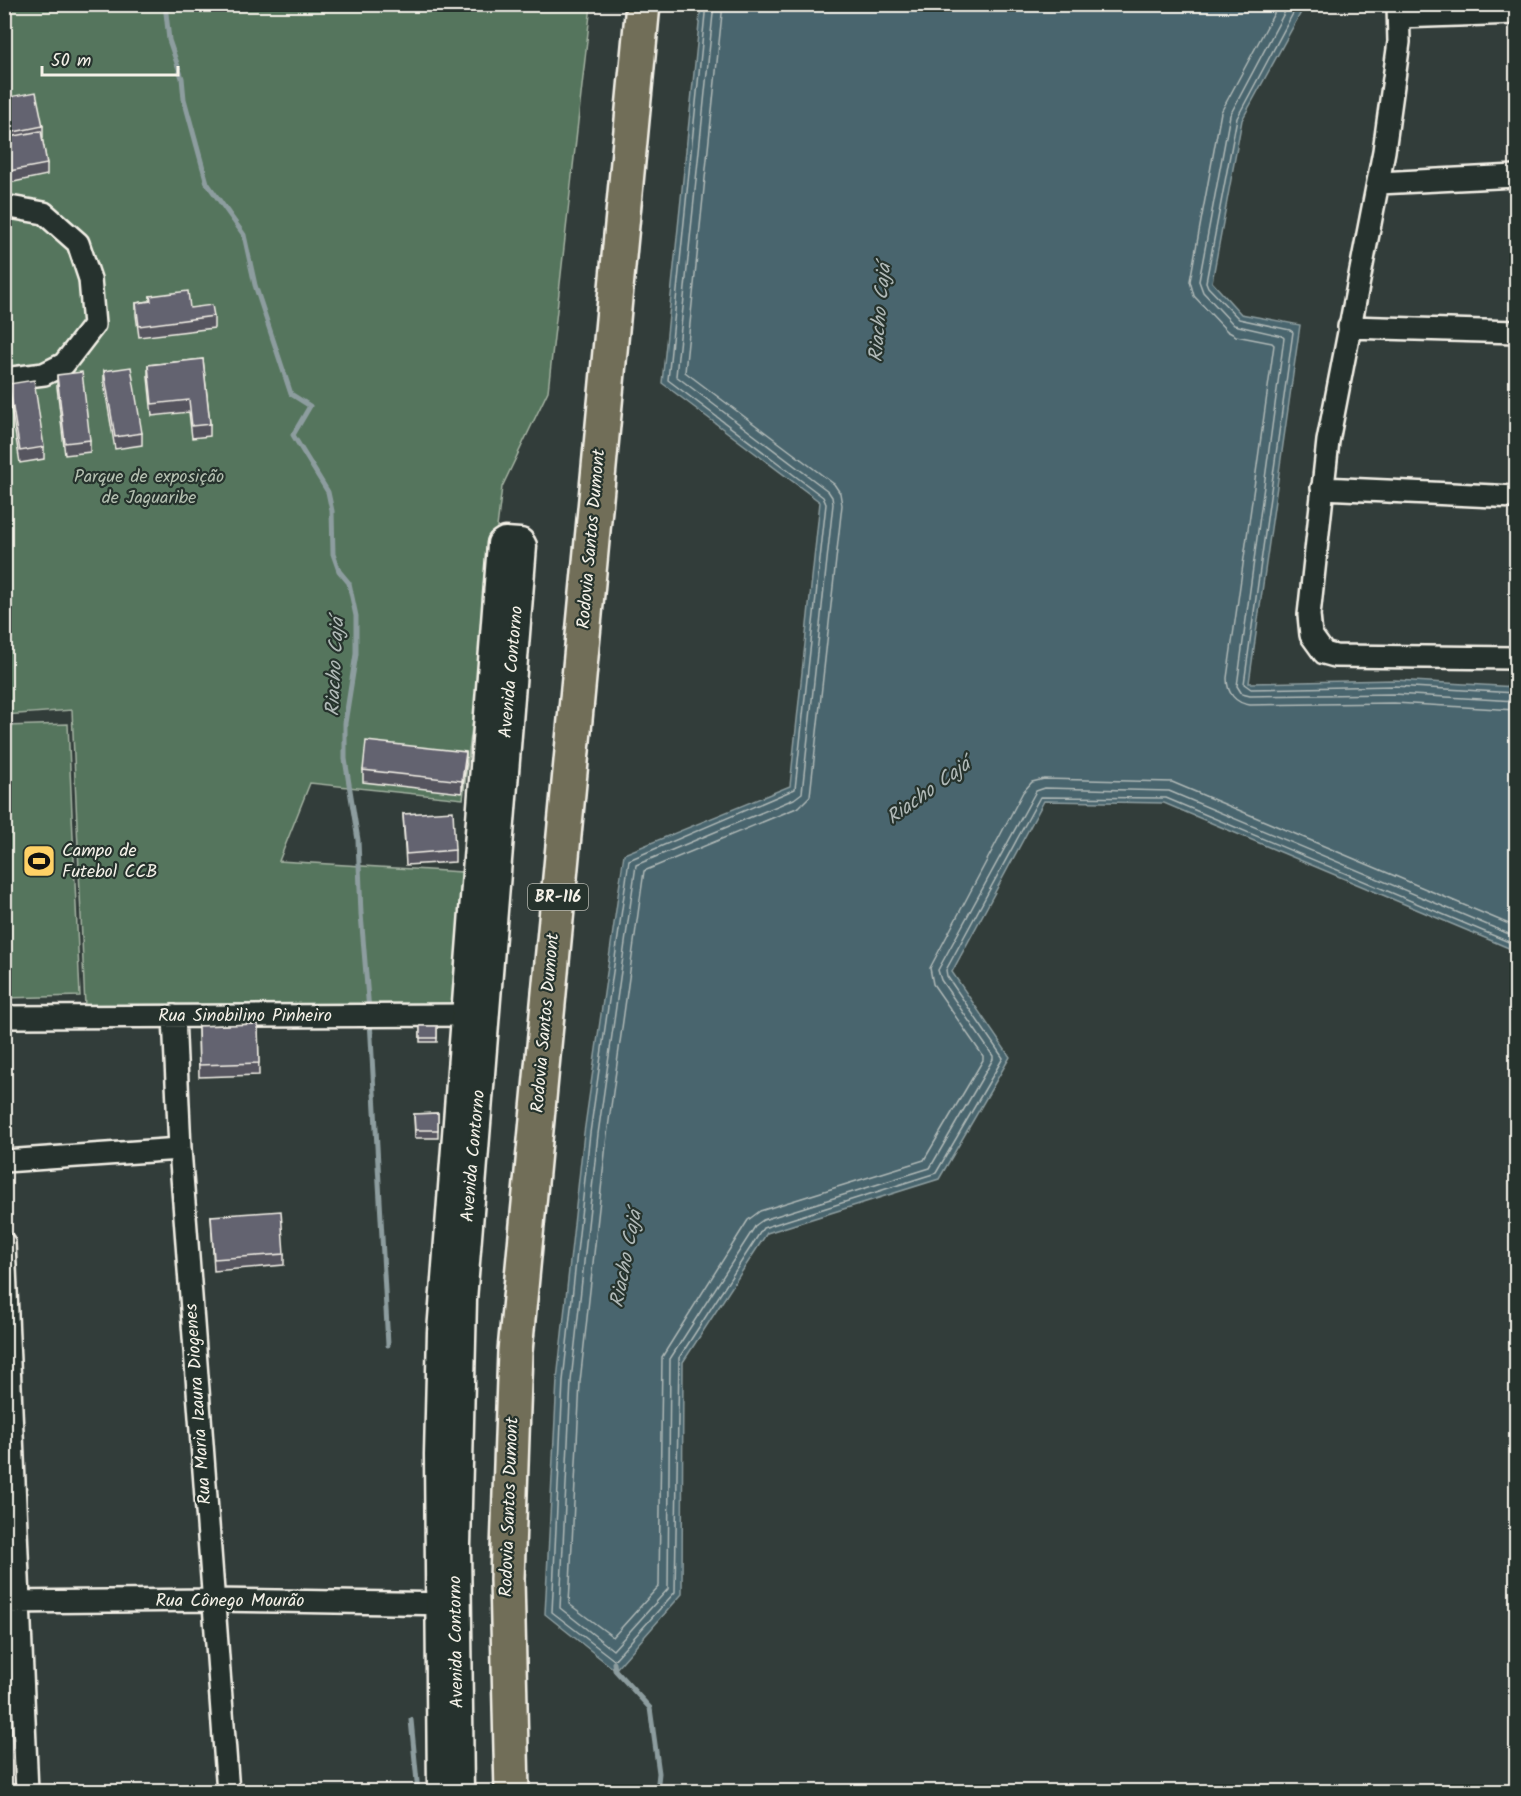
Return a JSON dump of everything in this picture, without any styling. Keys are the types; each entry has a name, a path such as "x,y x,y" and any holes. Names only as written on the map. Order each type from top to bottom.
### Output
{"highway":[{"name":"Rodovia Santos Dumont","path":"512,1791 507,1579 515,1351 643,4"}],"street":[{"path":"1516,13 1398,11 1399,42 1379,183 1328,441 1309,615 1311,635 1324,653 1360,657 1516,658"},
{"path":"1379,183 1516,176"},
{"path":"4,206 44,213 78,243 90,279 94,325 64,364 44,374 4,379"},
{"path":"1349,327 1516,332"},
{"path":"1322,488 1516,497"},
{"path":"442,1791 448,1604 439,1454 442,1332 476,1015 494,773 502,544"},
{"name":"Rua Sinobilino Pinheiro","path":"4,1017 476,1015"},
{"name":"Rua Maria Izaura Diogenes","path":"174,1016 180,1149 228,1791"},
{"path":"4,1161 180,1149"},
{"path":"4,1243 12,1602 27,1791"},
{"name":"Rua Cônego Mourão","path":"12,1602 214,1600 448,1604"},
{"name":"Avenida Contorno","path":"448,1604 459,1791"}],"green space":[{"name":"Parque de exposição de Jaguaribe","path":"5,5 591,5 548,391 502,487 463,799 310,783 279,861 462,872 455,1007 85,1007 72,710 5,715"},
{"name":"Campo de Futebol CCB","path":"68,724 80,996 5,998 5,726"}],"water":[{"path":"701,5 1305,5 1242,120 1212,282 1241,314 1300,325 1249,683 1395,680 1516,687 1516,951 1164,803 1044,801 952,972 1010,1057 939,1179 767,1233 683,1362 682,1594 615,1670 545,1614 557,1380 584,1133 624,854 790,786 820,502 662,383"}],"building":[{"path":"36,92 43,126 4,134 4,98"},
{"path":"41,131 47,164 4,172 4,138"},
{"path":"188,291 190,308 212,305 214,316 139,326 136,303 151,301 150,296"},
{"path":"203,359 210,424 192,426 189,400 152,404 148,365"},
{"path":"131,367 142,433 115,437 104,371"},
{"path":"82,372 90,440 65,443 57,375"},
{"path":"34,380 44,447 20,451 9,384"},
{"path":"366,741 466,752 462,781 363,770"},
{"path":"453,811 455,850 406,854 403,814"},
{"path":"258,1024 259,1063 199,1065 198,1026"},
{"path":"420,1026 437,1026 437,1038 420,1038"},
{"path":"438,1113 438,1130 415,1130 414,1114"},
{"path":"281,1211 284,1254 214,1259 211,1216"}],"waterway":[{"name":"Riacho Cajá","path":"165,4 169,40 182,78 184,99 207,183 244,235 255,285 291,394 310,406 293,435 328,492 332,511 333,554 339,571 349,583 356,616 356,654 345,723 345,759 358,840 369,1011"},
{"name":"Riacho Cajá","path":"370,1020 388,1345"},
{"name":"Riacho Cajá","path":"614,1663 615,1670 650,1708 659,1773 657,1792"},
{"name":"Riacho Cajá","path":"411,1720 418,1792"}],"place":[{"name":"Campo de Futebol CCB","path":"39,861"}]}
